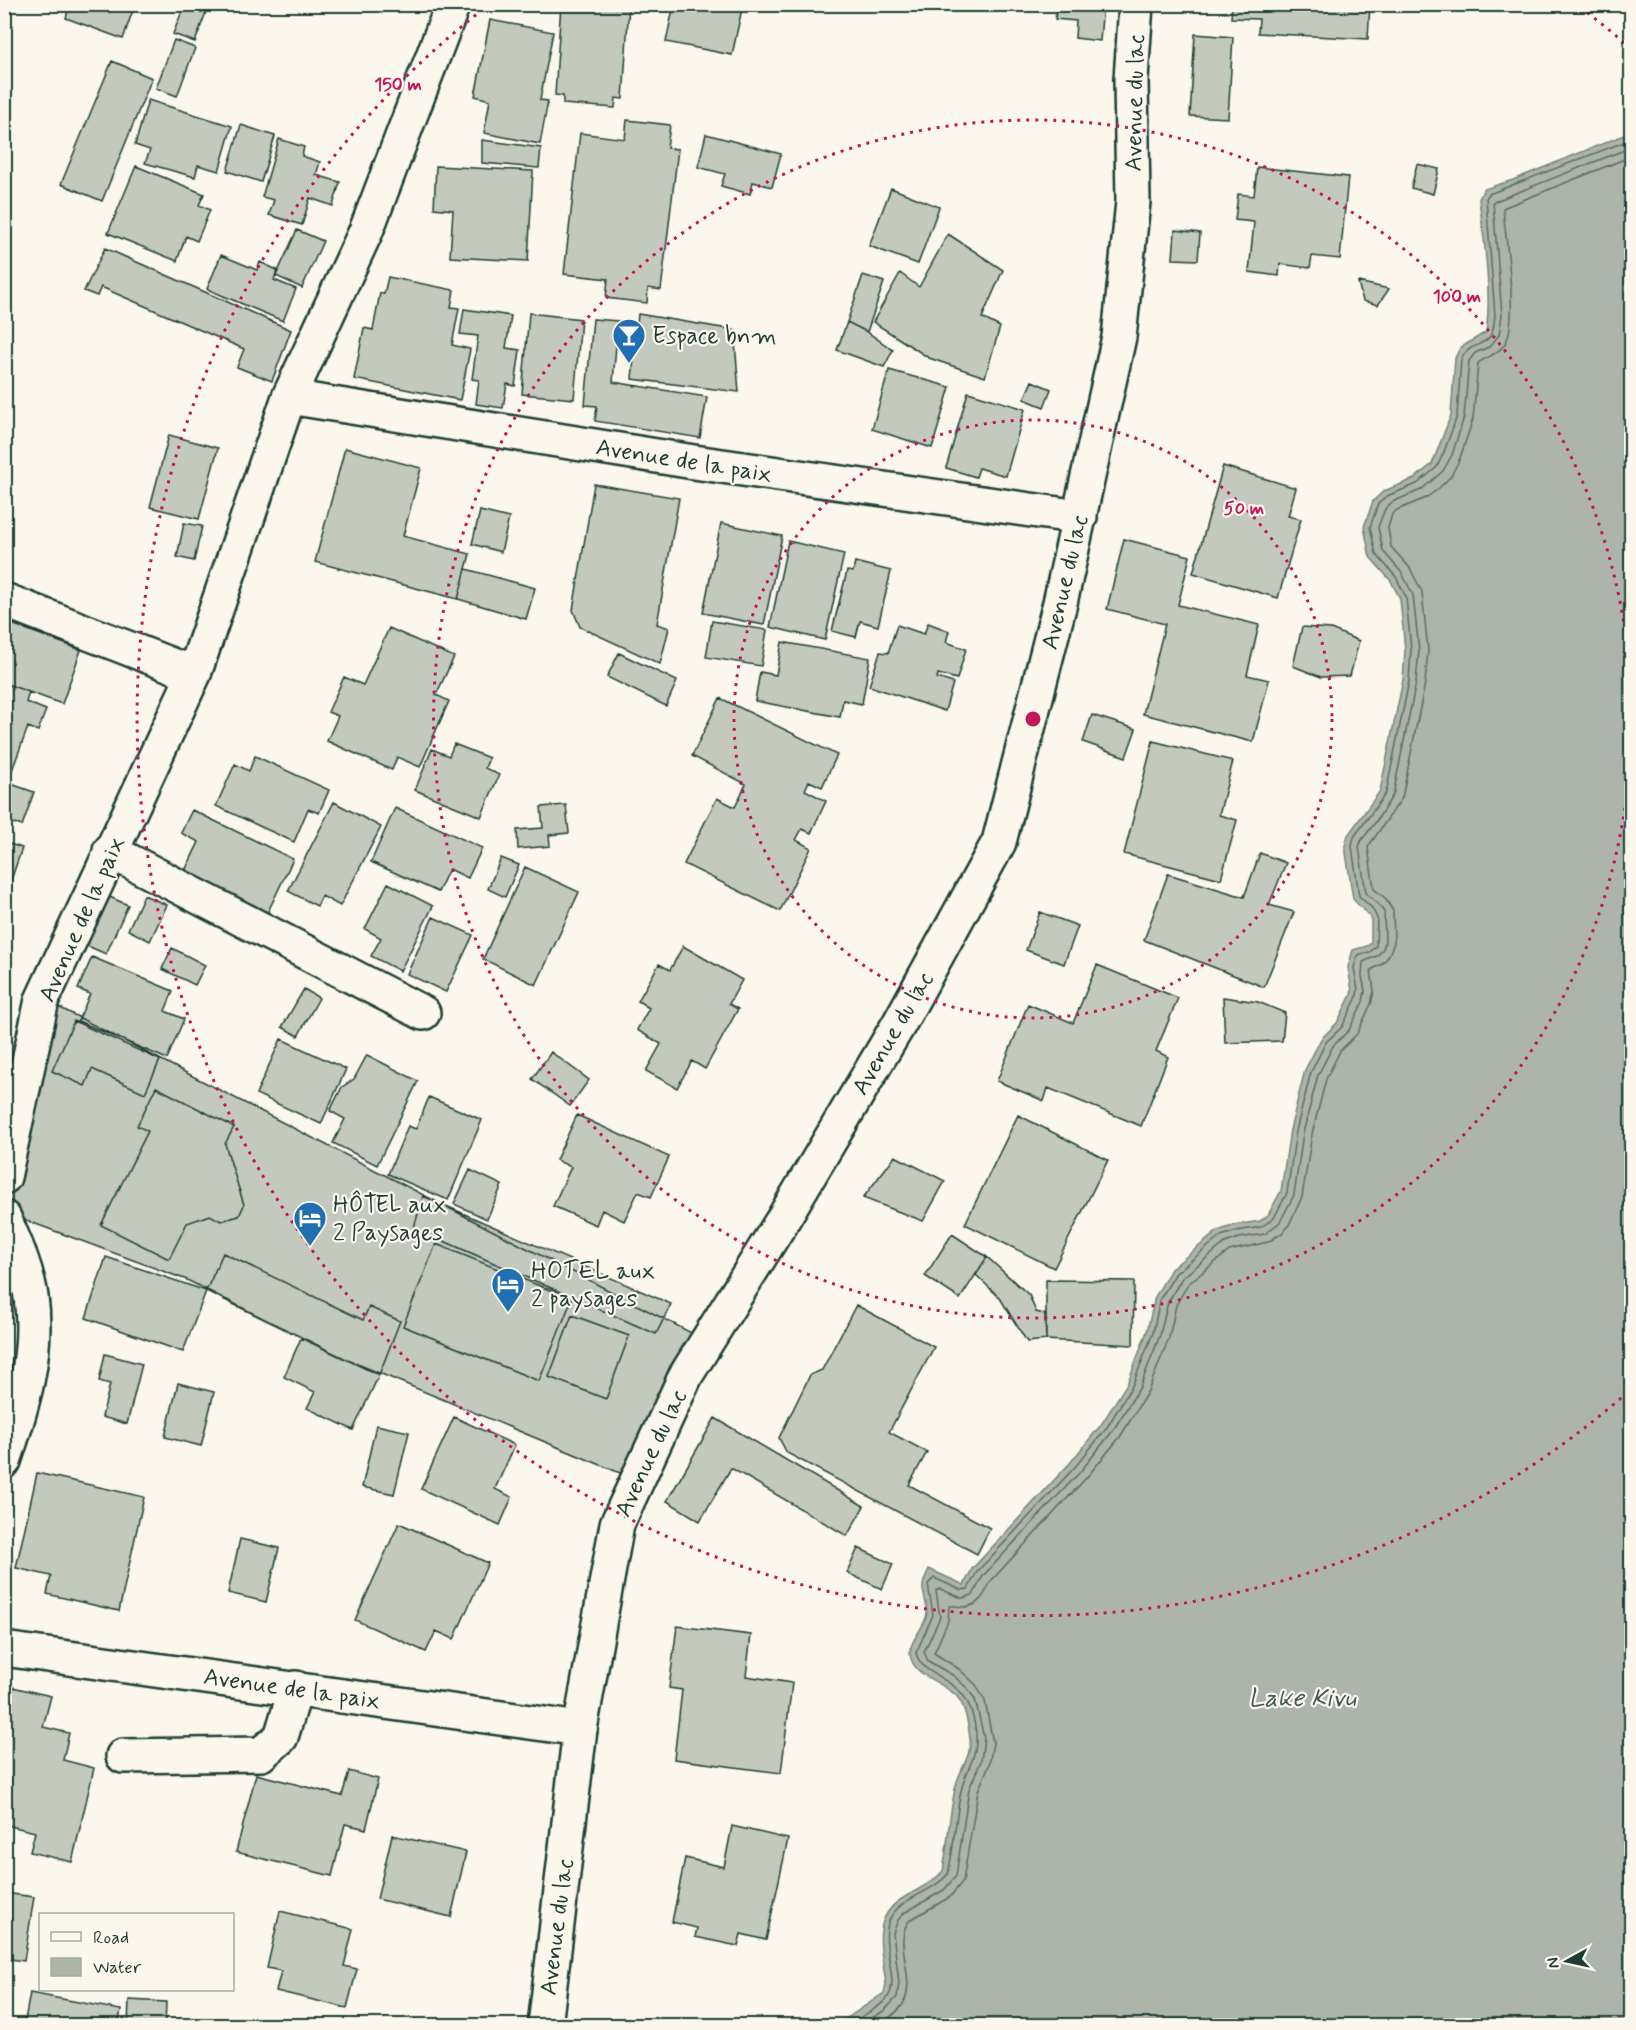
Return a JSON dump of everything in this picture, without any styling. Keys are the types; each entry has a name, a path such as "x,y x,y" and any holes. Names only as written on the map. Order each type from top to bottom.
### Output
{"street":[{"name":"Avenue de la paix","path":"4,1177 42,999 194,674 289,397 366,231 453,4"},
{"name":"Avenue du lac","path":"544,2025 580,1729 617,1524 686,1375 782,1221 899,1024 999,842 1080,517 1119,337 1132,202 1131,79 1136,4"},
{"name":"Avenue de la paix","path":"289,397 694,462 1080,517"},
{"path":"4,600 194,674"},
{"path":"110,851 423,1013"},
{"path":"4,1218 21,1257 31,1296 33,1346 26,1395 4,1461"},
{"name":"Avenue de la paix","path":"4,1649 580,1729"},
{"path":"123,1756 261,1754 281,1737 296,1688"}],"water":[{"name":"Lake Kivu","path":"1631,132 1631,2025 837,2025 884,1993 886,1984 880,1936 886,1914 894,1905 943,1871 954,1796 969,1750 970,1738 959,1699 923,1674 912,1662 910,1649 927,1612 923,1591 925,1577 929,1569 964,1585 972,1569 1070,1463 1101,1425 1128,1382 1147,1331 1155,1297 1171,1269 1218,1231 1235,1225 1260,1221 1268,1215 1281,1191 1290,1130 1305,1070 1321,1039 1337,1023 1350,997 1352,991 1348,967 1353,950 1371,943 1371,918 1353,899 1345,846 1348,835 1380,791 1403,680 1405,650 1400,599 1391,581 1370,557 1364,527 1373,501 1384,491 1414,479 1432,464 1451,415 1455,358 1460,348 1486,332 1488,284 1479,199 1484,189 1513,180"}],"building":[{"path":"70,4 135,4 123,39 66,18"},
{"path":"185,4 209,4 195,42 173,34"},
{"path":"561,4 629,4 623,99 616,98 615,108 563,104 563,96 555,95"},
{"path":"674,4 743,4 732,55 666,42"},
{"path":"1057,4 1103,4 1100,41 1075,38 1076,21 1055,19"},
{"path":"1232,4 1370,4 1368,39 1258,33 1259,19 1231,18"},
{"path":"490,20 553,32 540,100 548,101 540,144 484,133 490,100 475,96"},
{"path":"1195,34 1233,37 1228,118 1190,116"},
{"path":"174,40 195,48 177,96 156,88"},
{"path":"112,61 152,78 102,201 61,184"},
{"path":"148,100 232,126 219,171 198,165 195,177 145,163 150,150 135,145"},
{"path":"627,120 670,125 667,148 678,149 661,290 648,288 647,303 606,298 608,279 564,274 580,133 625,139"},
{"path":"241,125 275,136 261,182 227,171"},
{"path":"706,134 781,154 772,187 753,182 750,194 721,186 725,174 698,167"},
{"path":"279,139 304,147 302,156 320,162 316,175 340,182 333,206 310,198 302,225 269,215 274,200 262,197"},
{"path":"482,140 541,148 539,168 482,163"},
{"path":"1417,164 1439,169 1433,194 1411,188"},
{"path":"136,166 204,194 199,205 210,210 197,241 186,236 177,261 108,233"},
{"path":"436,166 533,171 528,261 450,257 453,210 434,208"},
{"path":"1257,167 1348,177 1340,259 1312,256 1310,268 1280,264 1279,276 1249,272 1254,222 1235,220 1238,194 1254,196"},
{"path":"891,188 939,207 918,264 869,246"},
{"path":"297,230 323,241 302,288 276,276"},
{"path":"1175,230 1200,233 1198,260 1173,259"},
{"path":"948,234 1003,270 982,318 1000,327 985,377 929,358 873,322 900,273 919,287"},
{"path":"105,248 291,330 272,381 237,367 244,349 101,287 97,296 84,291"},
{"path":"221,255 257,270 260,262 277,270 274,280 296,289 283,321 207,289"},
{"path":"863,275 884,282 867,332 847,322"},
{"path":"388,277 454,290 451,307 459,308 452,345 470,349 460,400 354,379 364,328 373,330 380,293 384,294"},
{"path":"1358,282 1389,289 1378,305 1363,301"},
{"path":"464,309 511,316 506,348 520,350 515,386 507,384 503,408 476,404 479,380 472,379 478,336 460,334"},
{"path":"529,313 581,319 574,399 522,394"},
{"path":"638,314 734,330 739,392 632,379"},
{"path":"593,319 618,321 613,382 707,397 700,438 595,421 597,406 585,405"},
{"path":"847,322 867,332 893,350 884,367 837,350"},
{"path":"889,370 950,387 932,448 872,429"},
{"path":"1032,381 1051,389 1044,407 1024,399"},
{"path":"968,392 1025,409 1006,476 979,468 976,477 946,468"},
{"path":"169,435 218,448 199,519 150,507"},
{"path":"345,448 421,468 403,536 470,554 458,599 315,562"},
{"path":"1223,466 1296,488 1288,516 1301,519 1278,598 1193,573"},
{"path":"594,484 679,498 657,624 669,628 660,664 580,627 573,610"},
{"path":"480,511 509,518 501,552 472,544"},
{"path":"184,523 202,526 194,561 177,557"},
{"path":"721,523 782,536 764,625 703,613"},
{"path":"1124,539 1190,556 1178,605 1259,625 1247,675 1269,680 1253,742 1143,714 1165,624 1107,609"},
{"path":"788,541 844,554 825,640 770,627"},
{"path":"855,562 891,571 878,626 860,621 856,637 832,631 847,571 853,572"},
{"path":"466,569 535,588 526,619 458,599"},
{"path":"4,621 81,650 62,704 4,683"},
{"path":"712,621 767,630 761,666 706,657"},
{"path":"928,623 949,631 946,642 966,649 957,679 938,674 937,678 953,683 945,711 869,686 880,652 888,653 897,625 924,634"},
{"path":"1302,627 1331,629 1359,641 1350,676 1321,677 1293,666"},
{"path":"389,628 454,657 436,695 449,701 420,767 397,757 392,770 327,741 338,716 328,712 344,677 363,685"},
{"path":"782,642 870,658 862,704 843,700 840,717 755,701 760,672 776,675"},
{"path":"619,653 677,681 666,706 607,677"},
{"path":"4,683 29,692 26,702 46,710 38,731 28,727 4,792"},
{"path":"720,698 837,755 822,787 809,781 805,790 826,801 811,833 802,829 796,840 811,848 780,911 684,864 717,798 735,807 746,784 692,756"},
{"path":"1092,715 1136,729 1126,757 1083,742"},
{"path":"1153,741 1233,761 1219,815 1237,820 1221,879 1124,854"},
{"path":"454,744 489,758 485,768 499,775 481,817 415,790 432,749 449,756"},
{"path":"255,756 329,790 319,813 308,809 294,842 216,806 235,764 249,771"},
{"path":"8,783 34,792 22,826 4,820 4,792"},
{"path":"334,802 381,827 340,906 322,896 317,906 288,891"},
{"path":"566,805 569,833 549,835 550,846 518,849 517,830 543,828 541,807"},
{"path":"395,808 482,848 468,878 449,869 438,892 371,862"},
{"path":"192,810 293,859 263,922 180,881 199,842 181,833"},
{"path":"4,842 22,848 5,898 4,898"},
{"path":"1260,853 1286,863 1269,905 1294,912 1264,987 1144,940 1168,874 1244,897"},
{"path":"501,858 519,865 505,897 488,889"},
{"path":"525,867 579,892 536,985 483,959"},
{"path":"388,883 433,906 400,971 371,956 381,938 365,929"},
{"path":"105,895 128,905 106,954 83,944"},
{"path":"144,895 167,905 150,941 128,930"},
{"path":"1040,912 1078,926 1064,964 1026,950"},
{"path":"433,917 473,935 446,992 407,974"},
{"path":"683,946 742,980 729,1004 738,1009 705,1069 692,1061 677,1088 646,1071 661,1044 637,1030 649,1008 638,1001 659,964 670,970"},
{"path":"172,948 205,965 195,985 162,969"},
{"path":"92,957 173,991 165,1011 184,1019 167,1059 78,1021 90,994 78,989"},
{"path":"1097,965 1178,998 1156,1051 1168,1057 1141,1126 1048,1088 1044,1101 997,1081 1028,1004 1073,1023"},
{"path":"304,989 319,998 298,1036 282,1027"},
{"path":"1223,997 1258,1002 1285,1013 1282,1041 1225,1043"},
{"name":"HÔTEL aux 2 Paysages","path":"45,1000 707,1341 637,1480 343,1358 187,1280 6,1213"},
{"path":"74,1021 160,1060 145,1093 92,1069 85,1086 52,1071"},
{"path":"281,1039 346,1069 321,1124 256,1094"},
{"path":"551,1052 589,1080 570,1106 532,1079"},
{"path":"367,1055 418,1081 377,1165 333,1143 345,1119 330,1111 342,1087 354,1079"},
{"path":"156,1087 234,1127 225,1144 244,1205 239,1216 221,1221 210,1215 187,1223 169,1259 101,1225 148,1131 137,1126"},
{"path":"429,1097 482,1120 448,1200 388,1174 408,1126 416,1129"},
{"path":"577,1115 669,1157 651,1197 638,1192 624,1221 602,1210 596,1225 553,1206 571,1167 556,1160"},
{"path":"1018,1115 1108,1160 1054,1268 965,1224"},
{"path":"895,1156 945,1181 923,1221 863,1198"},
{"path":"470,1170 502,1185 487,1219 454,1204"},
{"path":"423,1196 671,1304 656,1334 414,1228"},
{"path":"952,1234 987,1257 960,1299 925,1276"},
{"path":"436,1244 572,1299 539,1381 403,1326"},
{"path":"223,1253 363,1320 369,1307 400,1321 379,1375 206,1291"},
{"path":"106,1257 206,1291 183,1352 86,1318"},
{"path":"987,1257 1029,1295 1036,1312 1045,1314 1046,1340 1027,1342 1000,1298 976,1275"},
{"path":"1046,1280 1134,1281 1133,1345 1046,1340"},
{"path":"856,1305 934,1347 889,1432 927,1452 909,1485 990,1528 977,1554 787,1453 779,1438 810,1375 822,1370"},
{"path":"572,1315 629,1336 606,1399 549,1377"},
{"path":"301,1338 379,1375 353,1430 307,1408 315,1392 284,1377"},
{"path":"105,1354 142,1364 127,1424 102,1417 110,1384 99,1381"},
{"path":"178,1383 214,1392 201,1446 165,1437"},
{"path":"454,1417 515,1445 495,1489 512,1497 500,1525 421,1489"},
{"path":"715,1418 864,1506 847,1536 731,1468 700,1521 667,1501"},
{"path":"376,1425 409,1432 394,1494 362,1487"},
{"path":"37,1473 144,1497 119,1611 47,1594 51,1576 16,1568"},
{"path":"399,1523 488,1563 454,1639 436,1631 426,1652 355,1620"},
{"path":"240,1539 279,1548 266,1602 228,1593"},
{"path":"858,1548 893,1564 882,1589 847,1573"},
{"path":"677,1626 751,1635 746,1676 792,1683 781,1773 674,1759 682,1690 669,1688"},
{"path":"4,1685 51,1696 43,1727 69,1733 63,1760 94,1768 72,1862 30,1852 35,1832 6,1825 4,1831"},
{"path":"349,1771 378,1779 366,1829 345,1824 332,1876 236,1852 256,1774 342,1796"},
{"path":"732,1826 788,1839 766,1940 741,1934 738,1946 695,1937 697,1928 672,1922 685,1858 724,1867"},
{"path":"392,1835 466,1852 451,1917 377,1899"},
{"path":"4,1893 34,1897 24,1961 4,1958"},
{"path":"280,1911 353,1929 344,1966 357,1969 347,2008 276,1991 281,1971 267,1968"},
{"path":"30,1993 121,2010 118,2026 24,2026"},
{"path":"129,2000 166,2002 165,2026 128,2026"},
{"path":"190,2020 243,2022 243,2026 190,2026"}],"place":[{"name":"Espace bnm","path":"629,364"},
{"name":"HÔTEL aux 2 Paysages","path":"310,1247"},
{"name":"HOTEL aux 2 paysages","path":"508,1313"}]}
